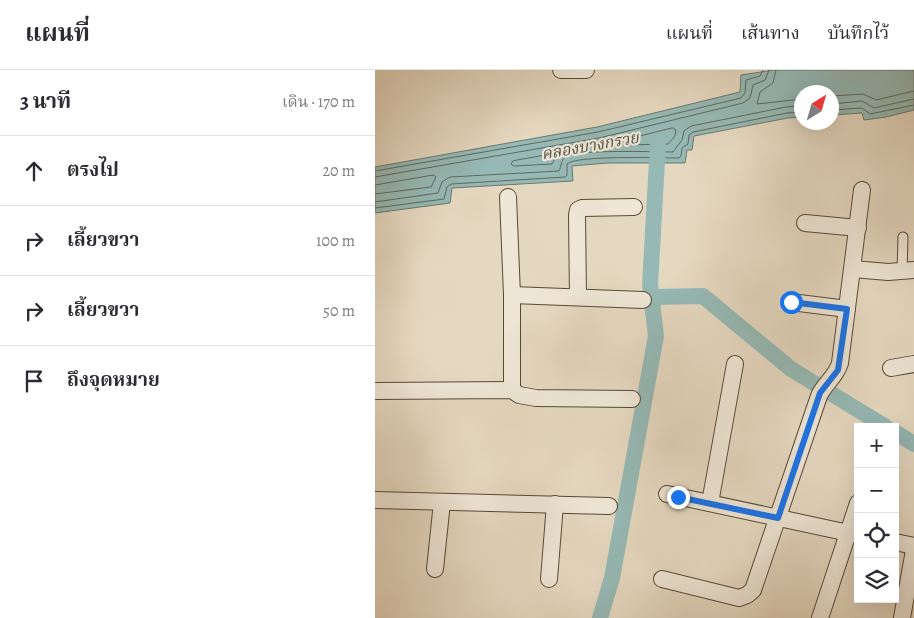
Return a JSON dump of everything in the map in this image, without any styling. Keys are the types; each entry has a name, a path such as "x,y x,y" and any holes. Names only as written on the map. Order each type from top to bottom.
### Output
{"street":[{"path":"561,70 586,70"},
{"path":"662,579 739,598 747,596 753,590 828,383 840,363 862,190"},
{"path":"508,197 512,295 512,390"},
{"path":"578,297 577,215 579,210 582,208 634,207"},
{"path":"805,222 858,228"},
{"path":"853,269 888,272 908,271"},
{"path":"512,295 643,300"},
{"path":"791,302 847,309"},
{"path":"710,503 735,364"},
{"path":"891,368 914,364"},
{"path":"375,391 512,390 519,395 536,398 632,399"},
{"path":"667,494 853,534"},
{"path":"375,500 609,506"},
{"path":"435,569 442,502"},
{"path":"549,579 555,504"},
{"path":"820,618 853,534 856,513"},
{"path":"899,543 914,546"},
{"path":"902,618 914,550"}],"lane":[{"path":"903,237 908,271"}],"water":[{"name":"คลองบางกรวย","path":"774,70 914,70 914,110 864,120 862,113 839,115 839,85 794,85 794,118 694,136 692,150 687,150 685,163 607,163 572,166 573,181 452,188 450,203 375,213 375,167 597,127 740,92 741,75"}],"waterway":[{"path":"600,618 612,578 656,336 650,285 658,143"},
{"path":"652,297 703,296 791,369 879,423"},
{"path":"899,435 914,444"}],"route":[{"path":"678,497 778,518 820,393 838,370 847,309 791,302"}]}
